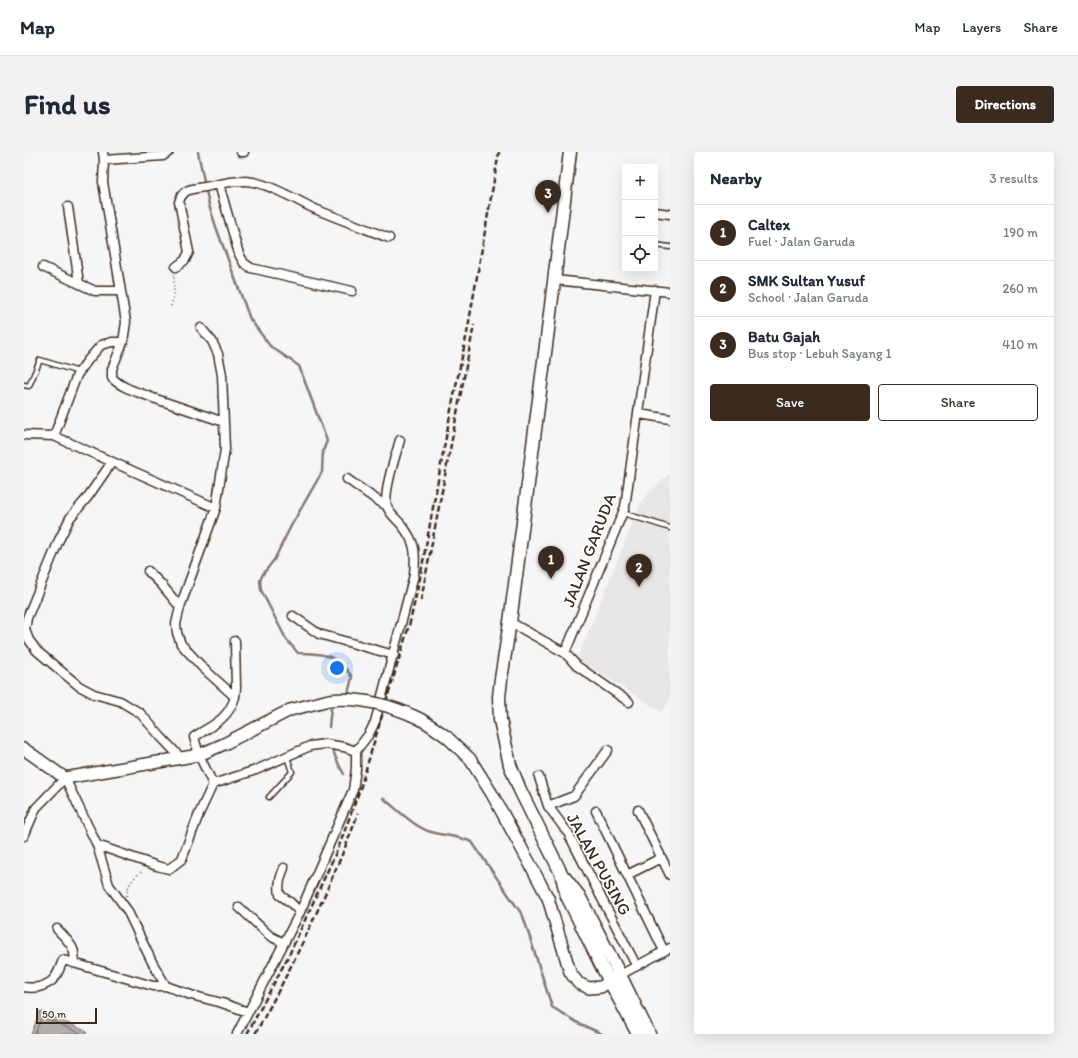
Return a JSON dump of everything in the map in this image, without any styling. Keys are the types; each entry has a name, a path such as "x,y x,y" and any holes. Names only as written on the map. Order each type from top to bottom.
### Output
{"main road":[{"path":"570,152 555,280 499,697 500,720 510,765 518,784 561,873 579,896 638,1034"},
{"path":"615,978 649,1034"}],"street":[{"path":"169,152 162,156 103,156 103,182 126,322 123,342 112,369 112,378 118,384 129,389 224,422"},
{"path":"176,267 185,260 189,252 179,202 181,195 185,191 219,184 245,181 255,183 273,189 316,209 388,238"},
{"path":"219,184 239,254 244,263 251,268 352,291"},
{"path":"68,207 79,283"},
{"path":"658,212 670,214"},
{"path":"43,267 95,291 121,291"},
{"path":"555,280 670,292"},
{"name":"JALAN GARUDA","path":"565,653 625,507 655,290"},
{"path":"202,328 212,341 218,354 222,375 225,449 216,508 180,607 176,624 177,633 181,644 203,668 235,697"},
{"path":"54,436 79,372 101,345 112,342 123,342"},
{"path":"639,414 670,419"},
{"path":"24,436 54,436 216,508"},
{"path":"237,1034 300,912 353,790 356,769 356,751 369,734 375,722 394,655 414,575 416,556 413,542 404,529 390,514 387,506 390,478 400,440"},
{"path":"112,462 87,498 70,518 59,540 27,618 25,630 29,640 37,650 79,686 94,694 120,701 140,714 181,758"},
{"path":"347,479 387,506"},
{"path":"148,571 180,607"},
{"path":"293,616 319,634 394,655"},
{"path":"510,622 565,653 577,666 629,702"},
{"path":"213,784 199,755 194,737 226,716 232,707 236,688 235,641"},
{"path":"24,836 36,808 65,778 199,755 224,744 290,710 329,700 362,700 388,706 417,718 447,737 470,759 492,794 548,898 570,972 578,982 589,988 601,987 636,965 667,950 627,875 596,811"},
{"path":"97,845 169,869 182,859 199,814 213,784 256,770 310,746 325,744 344,747 356,751"},
{"path":"24,749 65,778 97,845 109,885 127,910 152,962 166,986"},
{"path":"548,806 574,796 608,750"},
{"name":"JALAN PUSING","path":"539,777 548,806 568,833 636,965"},
{"path":"638,810 670,876"},
{"path":"627,875 661,858"},
{"path":"284,868 280,878 280,895 300,912"},
{"path":"239,907 270,936 284,943"},
{"path":"57,929 74,950 76,958 73,963"},
{"path":"24,987 31,989 51,983 56,977 63,960 153,986 166,986 248,1012"}],"lane":[{"path":"658,245 670,247"},
{"path":"24,385 29,386 40,360 79,372"},
{"path":"623,513 670,528"},
{"path":"269,797 292,772 287,756"}],"path":[{"path":"171,306 174,295 176,267"},
{"path":"127,910 127,889 131,881 136,875 157,866"}],"shaded area":[{"path":"670,473 670,700 662,712 577,659 642,500"}],"water":[{"path":"40,1011 86,1031 87,1034 31,1034"}],"waterway":[{"path":"198,152 209,205 250,319 270,346 299,366 327,441 323,451 322,472 291,526 274,560 263,574 260,580 261,590 286,639 298,653 316,654 330,657 341,664 352,677 348,694 346,696"},
{"path":"329,727 331,708 335,704"},
{"path":"333,751 344,774"},
{"path":"383,798 412,822 425,830 462,838 472,842 523,916 552,1007 578,1023 602,1034"}],"railway":[{"path":"247,1034 289,955 339,846 360,789 410,622 420,578 451,410 467,333 499,152"},
{"path":"421,600 474,325"},
{"path":"255,1034 283,982 326,892 358,813"}],"place":[{"name":"Batu Gajah","path":"548,213"},
{"name":"Caltex","path":"551,579"},
{"name":"SMK Sultan Yusuf","path":"639,587"}]}
